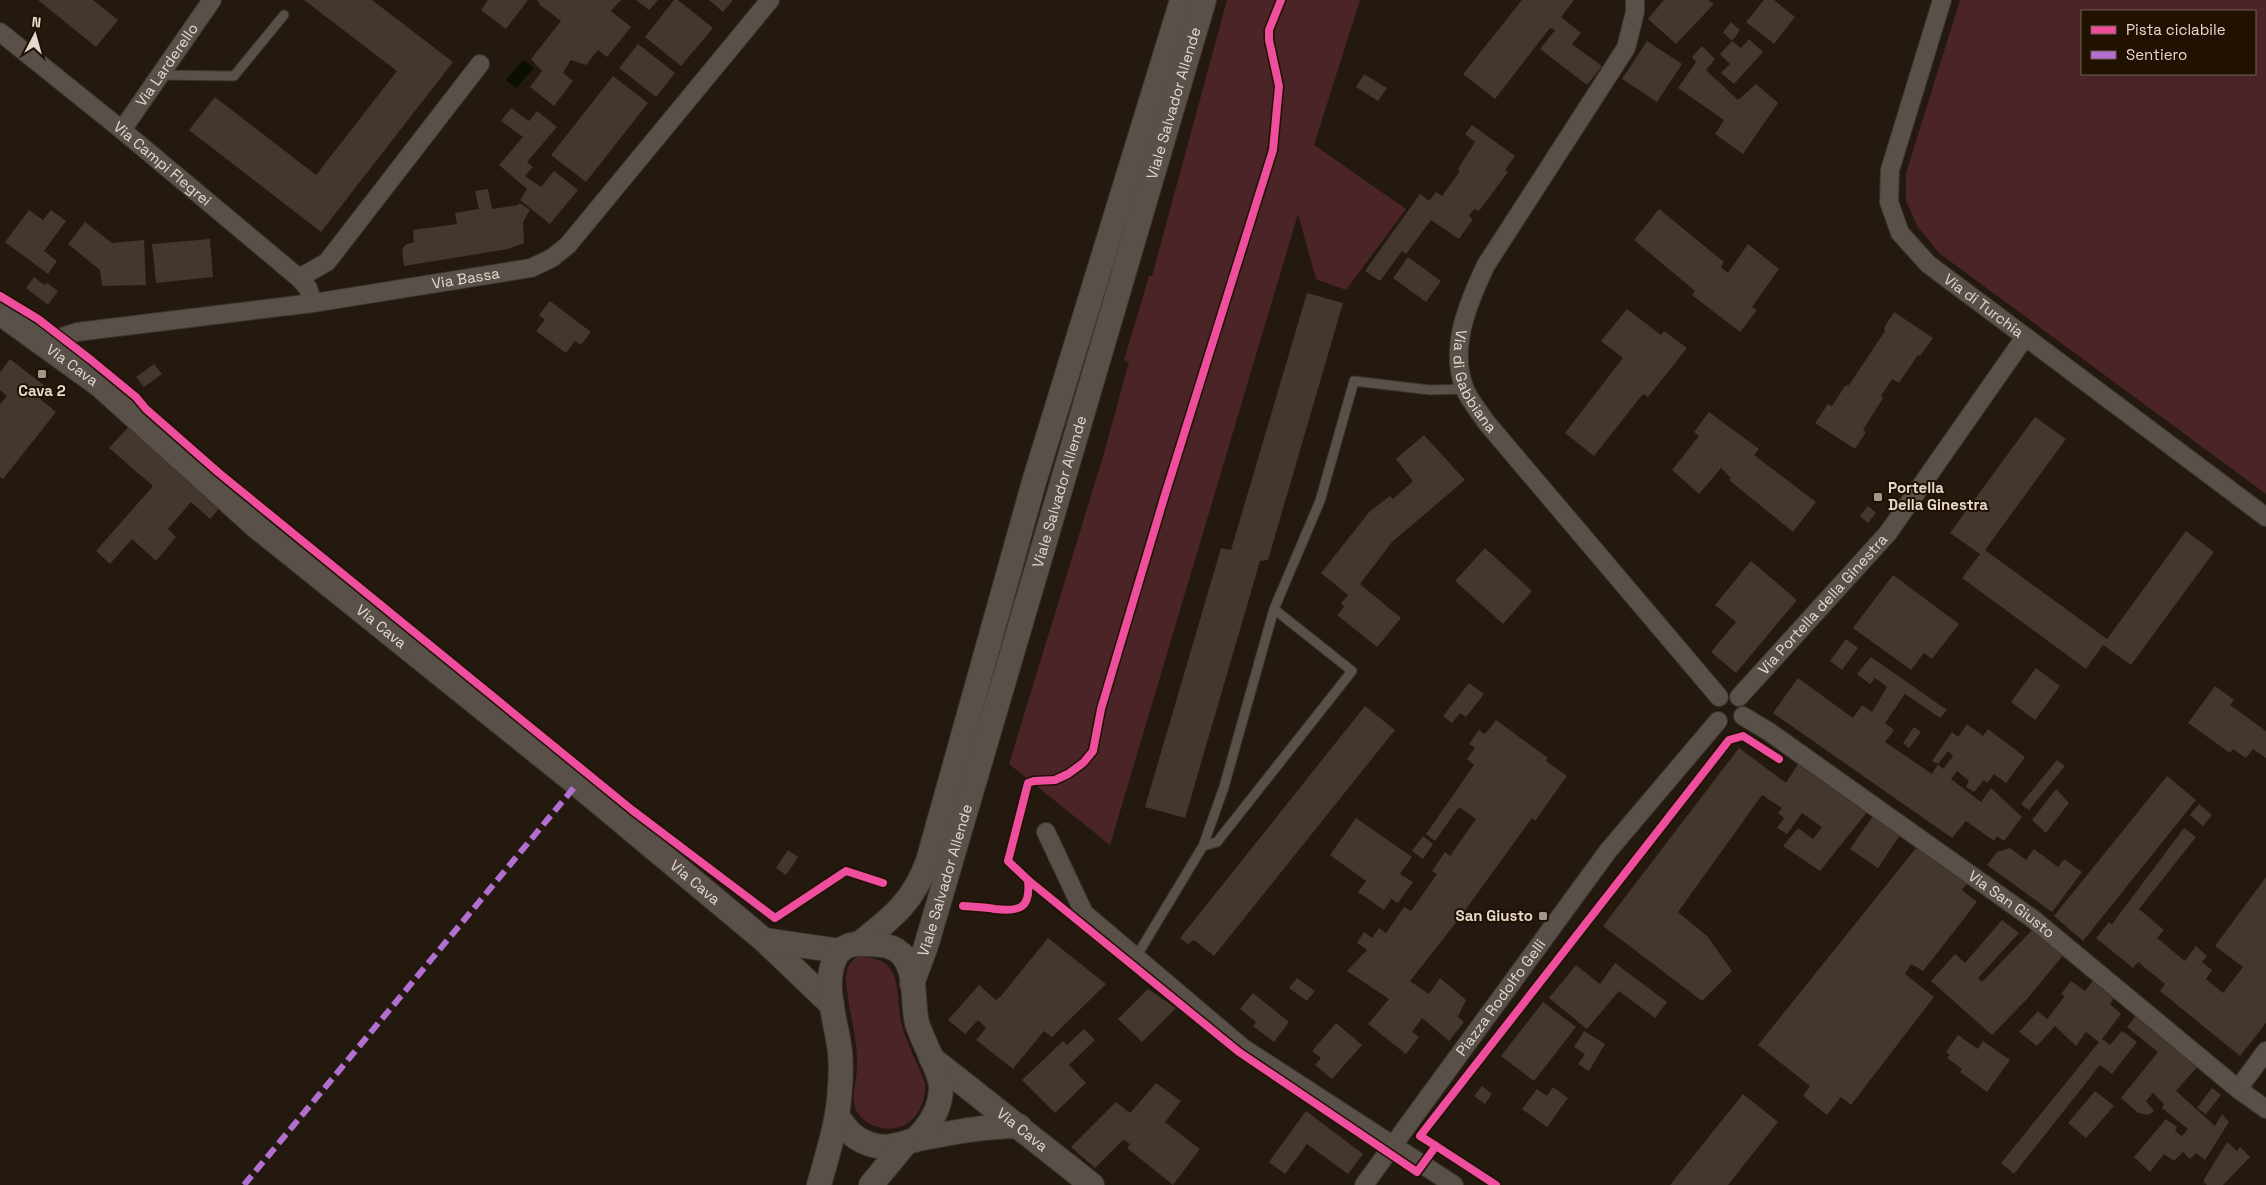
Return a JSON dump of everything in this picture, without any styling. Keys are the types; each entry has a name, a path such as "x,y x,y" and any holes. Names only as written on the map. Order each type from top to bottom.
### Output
{"main road":[{"name":"Viale Salvador Allende","path":"850,947 906,903 914,892 928,861 1034,482 1182,0"},
{"name":"Viale Salvador Allende","path":"912,984 928,936 1204,0"},
{"name":"Via Cava","path":"0,313 101,386 256,526 492,714 764,940 832,1004"},
{"path":"764,940 850,947 889,947 898,951 908,968 917,1022 941,1085 940,1101 928,1126 910,1142 871,1185"},
{"path":"819,1185 838,1117 840,1053 830,981 835,958 850,947"},
{"name":"Via Cava","path":"930,1057 1092,1185"},
{"path":"838,1117 852,1136 866,1142 892,1147 982,1127 1019,1126"}],"street":[{"name":"Via Larderello","path":"122,130 158,75 212,0"},
{"name":"Via Bassa","path":"51,351 62,337 77,332 312,303 531,268 552,258 568,245 770,0"},
{"name":"Via di Gabbiana","path":"1635,0 1635,12 1626,48 1486,265 1469,300 1462,327 1459,360 1465,388 1486,422 1719,696"},
{"name":"Via di Turchia","path":"1942,0 1890,170 1889,202 1900,233 1928,264 2266,517"},
{"name":"Via Campi Flegrei","path":"0,32 122,130 298,278 308,288 312,303"},
{"path":"298,278 327,262 480,64"},
{"name":"Via Portella della Ginestra","path":"1739,697 1888,532 2025,337"},
{"path":"1727,693 1739,697 1745,708 1743,716 1733,725 1722,724 1718,721 1713,709 1714,703 1719,696 1727,693"},
{"name":"Via San Giusto","path":"1743,716 1768,731 2033,919 2238,1089 2266,1109"},
{"name":"Piazza Rodolfo Gelli","path":"1364,1185 1608,851 1718,721"},
{"path":"1046,832 1084,913 1243,1048 1454,1185"},
{"path":"2238,1089 2266,1051"}],"lane":[{"path":"158,75 234,76 284,15"},
{"path":"1136,957 1203,846 1224,787 1274,609 1320,501 1354,381 1430,390 1465,388"},
{"path":"1203,846 1217,842 1352,671 1274,609"}],"shaded area":[{"path":"1227,0 1360,0 1314,145 1406,209 1346,290 1316,279 1298,214 1110,845 1009,764 1104,453 1129,362 1124,360 1149,276 1152,276"},
{"path":"1960,0 2266,0 2266,494 1939,253 1917,226 1906,201 1906,173"},
{"path":"523,60 534,68 516,88 506,80"},
{"path":"857,957 873,958 884,963 891,970 897,989 902,1026 925,1083 925,1094 918,1112 912,1120 896,1128 886,1128 870,1124 857,1112 855,1107 857,1055 846,978 849,966"}],"building":[{"path":"38,0 93,0 118,20 96,47"},
{"path":"304,0 372,0 453,62 321,232 189,130 215,97 316,175 397,71"},
{"path":"488,0 528,0 506,29 481,10"},
{"path":"537,0 621,0 611,11 631,27 607,57 598,50 586,65 571,60 563,73 573,81 554,106 530,87 542,71 531,59 561,21 540,5"},
{"path":"636,0 658,0 649,10"},
{"path":"674,0 678,0 713,28 681,66 645,37"},
{"path":"709,0 733,0 723,12"},
{"path":"1522,0 1574,0 1561,17 1581,33 1572,44 1602,66 1587,85 1540,49 1555,30 1550,28 1495,99 1463,74"},
{"path":"1664,0 1708,0 1714,4 1676,44 1648,19"},
{"path":"1764,0 1774,0 1795,17 1774,44 1746,22"},
{"path":"1731,22 1740,30 1732,41 1723,32"},
{"path":"1749,39 1763,52 1734,84 1721,73 1730,64 1720,54 1732,41 1741,48"},
{"path":"1647,41 1682,64 1657,102 1622,79"},
{"path":"638,44 675,73 656,97 619,68"},
{"path":"1702,46 1715,59 1706,70 1738,100 1756,84 1778,103 1743,154 1715,134 1724,120 1678,88 1696,62 1692,57"},
{"path":"1364,74 1387,88 1378,101 1356,87"},
{"path":"613,76 648,103 586,182 551,155"},
{"path":"511,108 529,121 537,111 557,127 527,162 533,167 525,176 541,187 554,171 578,190 550,224 520,200 527,189 499,165 523,137 501,121"},
{"path":"1472,125 1515,156 1505,170 1508,172 1479,211 1474,209 1469,216 1473,219 1459,239 1431,220 1406,254 1402,251 1380,281 1365,271 1420,194 1429,201 1436,192 1442,196 1460,171 1458,169 1475,142 1465,134"},
{"path":"488,189 492,209 518,205 520,203 530,210 523,222 524,243 508,249 404,266 402,250 405,245 414,242 413,230 457,224 455,213 479,209 475,191"},
{"path":"1659,209 1724,262 1721,267 1728,273 1748,244 1779,269 1752,307 1757,310 1740,332 1692,295 1695,291 1634,240"},
{"path":"29,210 43,220 51,210 66,221 44,251 57,261 48,274 5,242"},
{"path":"85,222 112,243 144,240 146,285 102,286 100,270 68,244"},
{"path":"210,239 213,277 156,283 152,244"},
{"path":"1408,257 1441,281 1426,302 1393,278"},
{"path":"34,277 44,285 47,283 58,291 48,305 26,288"},
{"path":"1307,293 1343,303 1268,560 1260,561 1185,818 1145,807 1221,548 1231,550"},
{"path":"550,301 591,332 581,345 575,341 566,353 536,331 545,320 539,315"},
{"path":"1627,309 1661,335 1664,331 1687,348 1648,397 1643,394 1594,456 1565,433 1623,358 1601,341"},
{"path":"1894,312 1933,338 1920,356 1918,355 1899,383 1892,379 1881,396 1883,398 1863,430 1866,432 1855,449 1815,423 1828,404 1832,406 1845,386 1849,385 1885,331 1884,328"},
{"path":"10,359 46,387 38,397 56,412 3,479 0,477 0,404 7,396 0,390 0,372"},
{"path":"154,364 162,374 144,387 136,377"},
{"path":"1709,412 1759,449 1754,455 1816,502 1793,532 1729,480 1731,478 1721,468 1699,494 1672,470 1699,436 1694,432"},
{"path":"2035,417 2066,439 1985,550 2107,639 2186,531 2214,552 2131,665 2103,645 2086,669 1962,578 1980,554 1950,533"},
{"path":"133,422 223,504 210,519 191,502 168,529 176,537 156,561 132,539 110,564 96,551 153,486 109,448"},
{"path":"1424,435 1465,480 1392,542 1360,584 1401,618 1377,647 1337,615 1344,607 1341,603 1348,595 1321,573 1370,511 1390,496 1393,499 1413,481 1396,459"},
{"path":"1868,506 1876,513 1868,523 1860,516"},
{"path":"1485,548 1532,591 1503,624 1455,581"},
{"path":"1751,561 1797,600 1736,673 1711,652 1736,622 1715,605"},
{"path":"1893,575 1959,624 1932,659 1924,653 1911,670 1853,628"},
{"path":"1846,639 1858,648 1842,670 1830,661"},
{"path":"1871,657 1947,710 1940,718 1905,694 1885,723 1894,730 1885,742 1932,774 1938,764 1932,761 1952,732 1958,737 1967,724 1983,736 1988,729 2025,757 2006,783 1994,774 1987,783 1984,780 1974,792 1966,787 1969,781 1957,771 1951,779 1981,802 1991,788 2022,817 2004,841 1997,836 1994,841 1966,821 1952,838 1773,713 1798,678 1853,718 1862,705 1872,712 1887,687 1875,678 1870,684 1857,674","holes":["1948,751 1953,756 1943,769 1938,764"]},
{"path":"2036,668 2060,686 2035,720 2011,702"},
{"path":"1469,683 1484,694 1466,717 1460,713 1452,723 1443,716"},
{"path":"2215,686 2234,700 2230,705 2266,731 2266,758 2253,749 2246,758 2233,749 2230,753 2188,723"},
{"path":"1365,706 1395,730 1214,956 1194,940 1188,944 1180,938"},
{"path":"1496,720 1548,758 1546,761 1567,776 1535,821 1532,818 1458,920 1410,981 1429,994 1440,978 1466,1000 1458,1017 1464,1022 1449,1041 1422,1018 1412,1032 1419,1037 1406,1054 1368,1024 1389,999 1347,971 1367,950 1357,943 1364,932 1372,938 1379,928 1386,933 1404,907 1411,911 1437,874 1432,871 1445,852 1450,856 1476,819 1459,807 1435,841 1426,834 1474,765 1467,759 1475,748 1469,744 1479,730 1485,734"},
{"path":"1914,727 1921,732 1909,748 1903,743"},
{"path":"1739,748 1786,783 1798,764 1868,811 1820,871 1783,846 1798,828 1813,839 1822,827 1802,813 1787,834 1777,828 1784,818 1778,813 1782,808 1762,795 1678,912 1708,937 1732,971 1702,1001 1603,926"},
{"path":"2057,760 2065,766 2029,810 2021,804"},
{"path":"2167,776 2196,800 2083,941 2054,916"},
{"path":"2056,789 2069,803 2046,833 2032,820"},
{"path":"2199,804 2212,815 2203,826 2190,815"},
{"path":"1875,813 1902,832 1878,868 1850,849"},
{"path":"1356,818 1412,857 1400,874 1413,882 1398,903 1391,899 1384,910 1358,892 1366,881 1330,855"},
{"path":"2184,828 2196,837 2139,909 2164,930 2157,938 2185,961 2196,946 2207,956 2202,962 2212,970 2206,979 2223,993 2243,967 2215,946 2266,877 2266,1023 2240,1056 2160,991 2165,984 2138,962 2133,968 2096,938 2109,922 2112,924"},
{"path":"1423,836 1433,844 1423,859 1412,851"},
{"path":"1920,843 1969,881 1962,890 1977,902 1923,971 1911,964 1905,974 1934,997 1851,1105 1841,1097 1827,1115 1803,1096 1810,1086 1758,1045"},
{"path":"2010,848 2026,860 2034,849 2058,867 2064,859 2082,872 2052,912 1987,865 1997,852"},
{"path":"788,850 798,857 786,875 776,868"},
{"path":"2002,920 2019,933 1978,978 1982,982 2035,927 2065,953 2027,999 1992,1035 1931,981 1955,954 1965,963"},
{"path":"1048,938 1106,984 1052,1037 1044,1031 1013,1069 976,1040 986,1028 978,1020 965,1034 948,1020 979,985 996,1000 1001,996"},
{"path":"1615,963 1667,1002 1655,1018 1619,991 1587,1029 1549,998 1576,965 1600,984"},
{"path":"1297,978 1315,991 1307,1001 1289,988"},
{"path":"2094,979 2115,996 2110,1004 2121,1014 2102,1039 2110,1045 2122,1031 2137,1042 2112,1074 2100,1065 2014,1174 2001,1163 2099,1042 2086,1032 2076,1046 2055,1026 2037,1046 2019,1032 2038,1011 2047,1019 2065,996 2061,994 2071,981 2085,991"},
{"path":"1148,989 1176,1008 1142,1042 1118,1019"},
{"path":"1253,993 1289,1022 1274,1042 1253,1026 1256,1022 1240,1009"},
{"path":"1543,1002 1576,1027 1534,1081 1501,1056"},
{"path":"2138,1013 2198,1066 2176,1091 2215,1126 2222,1114 2229,1122 2205,1160 2196,1153 2190,1159 2183,1152 2174,1161 2164,1154 2150,1172 2134,1157 2166,1119 2177,1127 2175,1131 2182,1136 2188,1129 2162,1108 2164,1104 2153,1093 2146,1101 2154,1111 2148,1115 2138,1113 2121,1098 2158,1052 2127,1027"},
{"path":"1336,1023 1362,1045 1332,1079 1315,1065 1321,1058 1312,1051"},
{"path":"1084,1029 1095,1040 1069,1065 1086,1083 1055,1113 1022,1080 1063,1041 1067,1045"},
{"path":"1584,1031 1605,1044 1589,1071 1578,1064 1585,1054 1574,1047"},
{"path":"1958,1035 1978,1049 1983,1041 2010,1060 1987,1092 1960,1072 1962,1069 1947,1058 1950,1055 1946,1052"},
{"path":"1156,1083 1181,1101 1165,1122 1200,1149 1173,1185 1127,1148 1130,1144 1123,1140 1095,1168 1071,1147 1116,1102 1130,1113"},
{"path":"1482,1086 1492,1094 1485,1104 1474,1096"},
{"path":"1553,1087 1568,1098 1547,1127 1522,1109 1537,1089 1547,1096"},
{"path":"2212,1088 2221,1095 2206,1114 2197,1108"},
{"path":"2095,1091 2114,1106 2086,1138 2068,1123"},
{"path":"1743,1094 1778,1122 1728,1185 1670,1185"},
{"path":"1306,1111 1363,1154 1348,1174 1307,1144 1285,1174 1269,1162"},
{"path":"2227,1142 2237,1151 2240,1147 2250,1157 2223,1185 2207,1185 2203,1181"}],"marked path":[{"path":"244,1185 577,784"}],"cycle path":[{"path":"963,906 1004,910 1017,909 1022,906 1028,897 1028,880 1008,861 1028,783 1055,780 1068,774 1083,763 1093,751 1101,709 1164,498 1273,150 1279,86 1269,40 1269,30 1281,0"},
{"path":"0,296 38,319 91,360 136,397 146,409 219,473 632,810 775,918 846,871 883,883"},
{"path":"1436,1146 1420,1136 1729,740 1743,736 1779,759"},
{"path":"1028,880 1239,1052 1417,1172 1436,1146 1496,1185"}],"place":[{"name":"Cava 2","path":"42,374"},
{"name":"Portella Della Ginestra","path":"1878,497"},
{"name":"San Giusto","path":"1543,916"}]}
